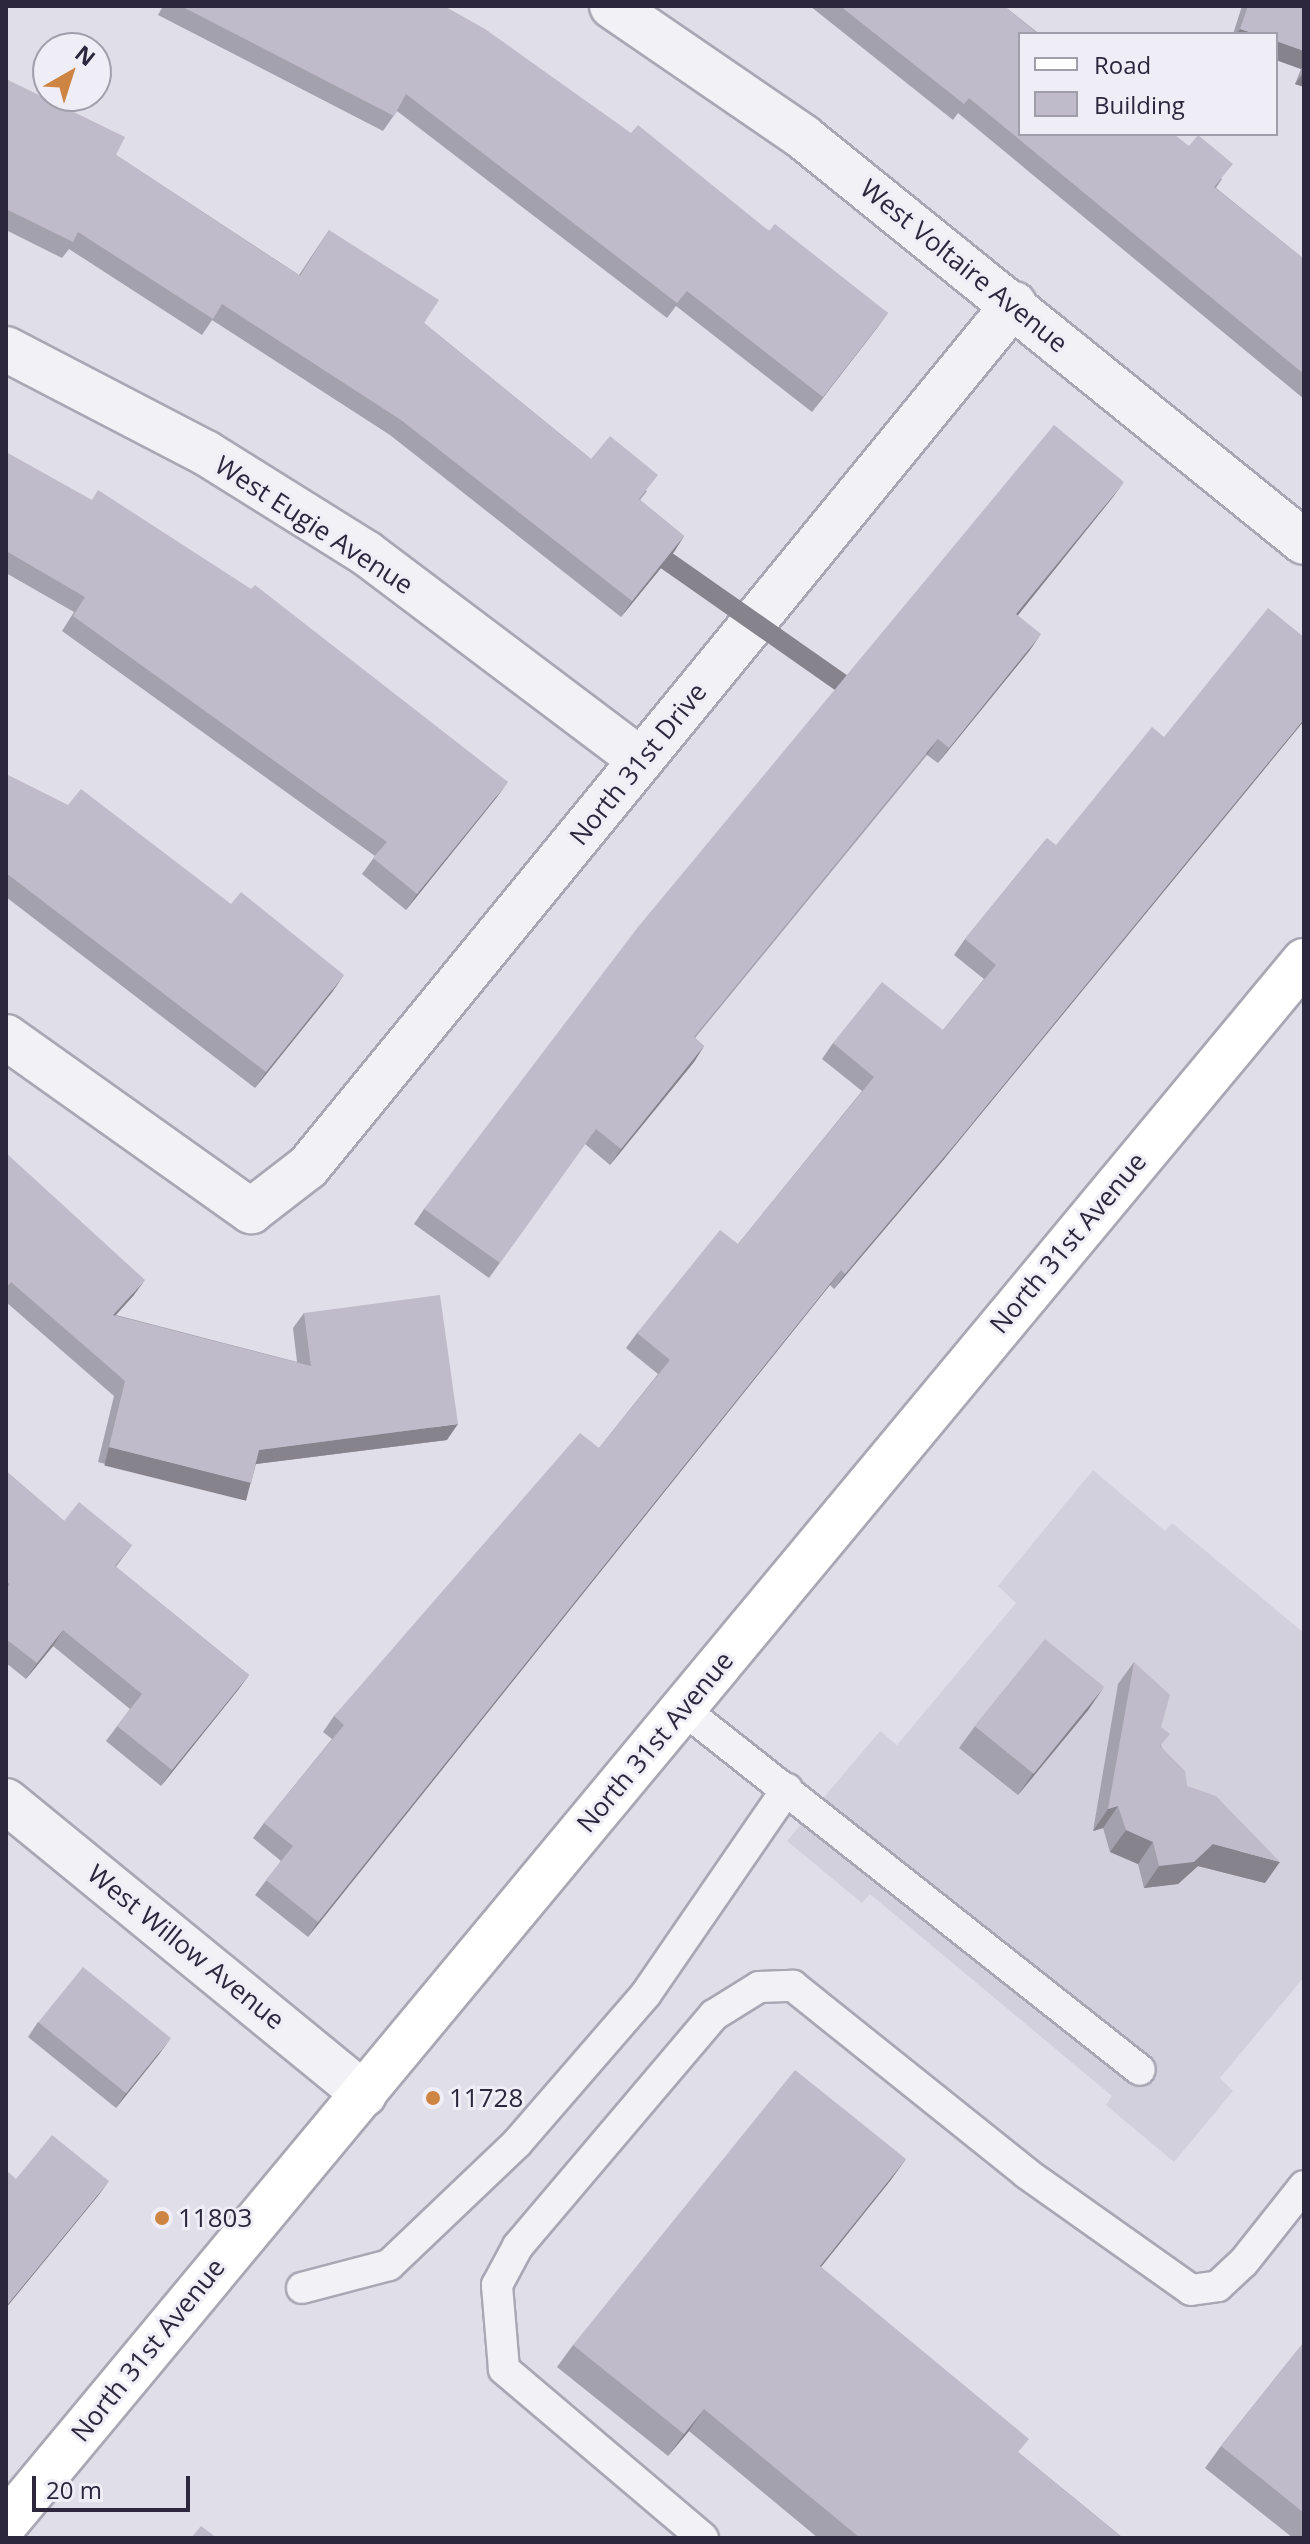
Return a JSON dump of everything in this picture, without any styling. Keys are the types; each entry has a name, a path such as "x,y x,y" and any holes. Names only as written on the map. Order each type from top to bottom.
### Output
{"street":[{"name":"West Voltaire Avenue","path":"612,6 803,137 1014,304 1304,542"},
{"name":"North 31st Drive","path":"6,1037 251,1211 308,1167 1014,304"},
{"name":"West Eugie Avenue","path":"6,349 206,453 366,553 641,760"},
{"name":"North 31st Avenue","path":"6,2523 1304,961"},
{"name":"West Willow Avenue","path":"6,1801 364,2094"}],"lane":[{"path":"683,1709 1140,2070"},
{"path":"302,2288 389,2265 517,2143 646,1994 787,1789"},
{"path":"703,2538 504,2369 497,2285 518,2246 714,2015 759,1987 793,1986 1026,2173 1191,2290 1218,2286 1243,2263 1304,2186"}],"shaded area":[{"path":"1093,1470 1165,1531 1172,1523 1304,1633 1304,1977 1220,2078 1233,2091 1174,2162 1106,2105 1112,2096 870,1894 862,1903 787,1841 880,1731 897,1745 1016,1603 998,1586"}],"building":[{"path":"181,6 444,6 485,29 631,133 638,125 769,231 775,224 888,313 823,397 687,291 677,303 406,94 394,116"},
{"path":"840,6 1004,6 1036,32 1018,32 1018,136 1176,136 1189,146 1199,136 1233,164 1214,187 1304,259 1304,374 969,98 964,104"},
{"path":"1248,6 1304,6 1304,51 1278,42 1278,32 1240,29"},
{"path":"6,79 32,92 32,112 74,112 125,137 116,155 300,276 329,230 439,300 424,323 591,459 610,436 658,475 639,499 684,536 632,601 401,420 222,304 213,319 78,232 73,242 6,209"},
{"path":"1054,425 1124,482 1016,614 1041,634 949,748 938,739 694,1037 704,1046 621,1149 596,1129 500,1263 424,1209 638,927"},
{"path":"6,452 92,500 98,490 251,589 255,585 508,782 417,894 373,858 387,842 73,616 85,597 6,551"},
{"path":"1268,608 1304,637 1304,719 956,1143 845,1274 841,1270 318,1922 266,1880 293,1846 264,1823 344,1725 334,1716 580,1433 599,1448 670,1360 637,1333 720,1230 738,1244 874,1077 833,1043 882,982 943,1030 996,965 965,939 1047,838 1056,845 1152,727 1164,737"},
{"path":"6,774 68,805 81,789 231,904 241,892 344,975 266,1072 6,873"},
{"path":"6,1153 145,1280 113,1315 311,1366 304,1313 440,1295 458,1424 259,1450 251,1483 109,1447 125,1381 11,1282 6,1288"},
{"path":"6,1471 64,1521 79,1502 132,1545 115,1566 249,1675 172,1770 117,1726 142,1694 63,1630 37,1663 6,1639 6,1589 10,1584 6,1581"},
{"path":"1045,1639 1104,1687 1034,1774 975,1726"},
{"path":"1134,1662 1170,1695 1161,1727 1170,1734 1160,1746 1185,1771 1187,1786 1216,1796 1280,1862 1213,1844 1194,1862 1159,1866 1153,1842 1126,1830 1118,1806 1108,1809"},
{"path":"83,1967 171,2038 126,2093 38,2022"},
{"path":"795,2070 906,2159 820,2266 1029,2439 1018,2452 1123,2538 860,2538 704,2409 684,2434 573,2345"},
{"path":"52,2135 109,2181 6,2306 6,2170 16,2179"},
{"path":"1304,2342 1304,2513 1221,2446"},
{"path":"201,2526 217,2538 191,2538"}],"place":[{"name":"11728","path":"433,2098"},
{"name":"11803","path":"162,2218"}]}
